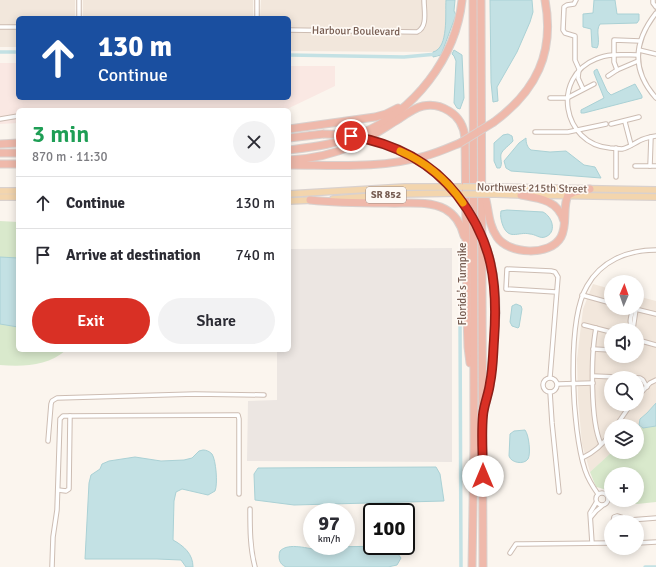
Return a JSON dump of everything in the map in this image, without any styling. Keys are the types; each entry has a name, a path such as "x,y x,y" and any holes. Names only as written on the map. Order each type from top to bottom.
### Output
{"highway":[{"path":"291,150 331,144 344,140 361,134 392,117 423,89 440,64 453,38 462,0"},
{"name":"Florida's Turnpike","path":"472,567 474,499 473,0"},
{"name":"Florida's Turnpike","path":"481,0 483,567"},
{"path":"291,165 358,165 424,157 460,143 494,122 512,108 524,95 533,82 540,67 545,52 547,34 545,0"},
{"path":"291,129 386,114 397,109 413,95 440,64"},
{"path":"291,160 327,154 355,145 417,108 430,105 443,108 452,112 458,118 465,134 468,347 474,392"},
{"path":"291,138 322,134 351,136 385,144 412,156 427,166 450,187 475,223 487,250 491,263 495,288 496,314 490,383 483,415"},
{"path":"0,144 16,142"},
{"path":"0,153 16,153"},
{"path":"0,164 16,164"},
{"path":"482,186 486,197 492,228 500,241 510,248 518,250 542,250 550,248 556,244 561,238 564,230 568,196 574,192 590,189"},
{"path":"521,195 541,198 554,204 560,211 565,222"},
{"path":"310,200 333,203 421,204 437,206 449,211 457,219 466,242"}],"main road":[{"name":"Northwest 215th Street","path":"291,194 411,187 656,190"},
{"path":"0,190 16,193"},
{"path":"3,197 16,194"},
{"name":"Northwest 215th Street","path":"291,201 401,194 656,197"}],"street":[{"path":"79,0 79,16"},
{"path":"257,0 257,16"},
{"name":"Harbour Boulevard","path":"291,30 417,32 422,30 424,26 424,0"},
{"path":"576,0 574,4 564,7 563,30 564,33 575,36 575,60 579,69 578,78 583,89"},
{"path":"653,0 656,7"},
{"path":"656,13 651,19 640,41 638,55 638,61 644,82 656,98"},
{"path":"651,19 656,20"},
{"path":"0,27 16,27"},
{"path":"617,70 614,62 614,40 640,41"},
{"path":"639,50 656,54"},
{"path":"638,55 614,55 596,58 579,69 568,88 567,98 569,118 577,131 585,139 600,147 622,149 640,140 656,136"},
{"path":"608,76 617,70 638,61"},
{"path":"550,98 567,98 594,84"},
{"path":"0,119 16,116"},
{"path":"611,124 625,122 639,117"},
{"path":"625,122 632,145"},
{"path":"536,132 577,131 606,124"},
{"path":"650,166 651,137"},
{"path":"616,148 616,177"},
{"path":"635,166 656,166"},
{"path":"598,494 591,485 587,476 577,433 574,384 575,336 582,295 591,279 605,265 632,252 656,250"},
{"path":"550,377 558,277 555,272 551,271 507,269 506,290 556,292"},
{"path":"582,295 604,301"},
{"path":"644,311 656,314"},
{"path":"584,325 604,330"},
{"path":"596,328 593,349 593,384 597,433 601,444"},
{"path":"644,341 656,345"},
{"path":"593,349 604,350"},
{"path":"593,376 640,378 647,387"},
{"path":"550,377 556,380 558,384"},
{"path":"550,377 544,380 542,384 544,389 550,392 556,390 558,384"},
{"path":"644,390 656,380"},
{"path":"558,384 593,384"},
{"path":"550,392 559,492"},
{"path":"48,441 51,404 52,401 57,398 195,394 264,395"},
{"path":"52,567 53,537 57,510 60,419 63,416 238,415 239,494"},
{"path":"58,490 66,491 68,489 70,416"},
{"path":"582,458 587,456 604,441"},
{"path":"592,517 596,511 606,504 608,498 604,493 598,494"},
{"path":"592,543 592,517 590,513 596,503 595,499 598,494"},
{"path":"596,503 602,506"},
{"path":"250,509 250,538 255,567"},
{"path":"644,519 656,518"},
{"path":"644,543 656,542"},
{"path":"510,553 516,544 604,543"}],"shaded area":[{"path":"0,0 75,0 75,16 16,16 16,47 0,47"},
{"path":"83,0 253,0 253,16 83,16"},
{"path":"261,0 446,0 446,31 440,47 436,52 291,51 291,16 260,16"},
{"path":"0,63 16,63 16,100 291,100 291,66 335,66 335,86 289,108 16,108 16,123 0,124"},
{"path":"452,248 452,462 247,461 248,401 277,400 277,352 291,352 291,249"},
{"path":"593,284 604,287 604,315 644,315 644,298 656,301 656,403 640,419 604,419 604,459 590,472 582,444 578,399 577,359 583,309"}],"green space":[{"path":"0,221 16,222 16,352 63,352 51,359 35,364 17,366 0,365"},
{"path":"656,426 656,502 644,503 644,467 604,467 604,490 596,487 590,472 604,459 644,459 644,428"}],"water":[{"path":"446,0 455,0 454,11 456,15 441,55 433,57 433,52 442,44 444,37"},
{"path":"490,0 532,0 533,12 517,52 497,87 498,101 493,102 491,82"},
{"path":"594,0 615,0 617,14 639,14 639,20 637,23 600,24 598,30 597,48 592,47 591,29 583,27 583,14 593,13"},
{"path":"454,50 462,55 464,98 460,109 457,108 454,103 456,61 452,54"},
{"path":"597,69 607,91 611,95 635,84 642,98 581,113 581,110 604,98 594,73"},
{"path":"508,134 512,136 513,141 502,152 501,166 500,168 497,168 494,161 494,143 503,135"},
{"path":"526,138 527,145 531,150 550,152 566,151 584,165 595,167 601,178 511,171 506,168 504,161 519,143"},
{"path":"501,211 543,212 551,221 551,232 545,237 539,237 526,233 510,234 504,229 501,217"},
{"path":"0,257 16,258 16,327 0,324"},
{"path":"516,304 521,306 522,309 518,328 512,326 510,322 512,306"},
{"path":"656,403 656,426 644,428 644,419 640,419"},
{"path":"525,430 528,440 529,457 524,462 515,462 509,456 510,434 514,431"},
{"path":"203,450 210,452 213,457 216,478 215,491 208,495 182,489 176,492 174,501 173,540 181,545 190,554 193,567 186,567 181,560 85,559 89,483 91,475 100,469 102,464 109,461 135,457 161,461 184,460 192,458 199,451"},
{"path":"436,467 440,474 444,501 303,503 303,505 294,505 255,500 254,474 258,468"},
{"path":"293,546 303,548 303,555 355,555 355,547 363,546 363,555 399,555 401,558 397,565 388,567 286,567 280,562 279,558 280,551 284,548"}],"waterway":[{"path":"0,52 16,52"},
{"path":"291,55 404,57 437,54"},
{"path":"460,317 461,567"},
{"path":"645,567 656,567"}],"slow traffic":[{"path":"400,151 412,156 427,166 450,187 463,203"}],"route":[{"path":"351,136 365,138 385,144 412,156 427,166 450,187 460,200 475,223 487,250 491,263 495,288 496,314 490,383 483,415 483,476"}]}
